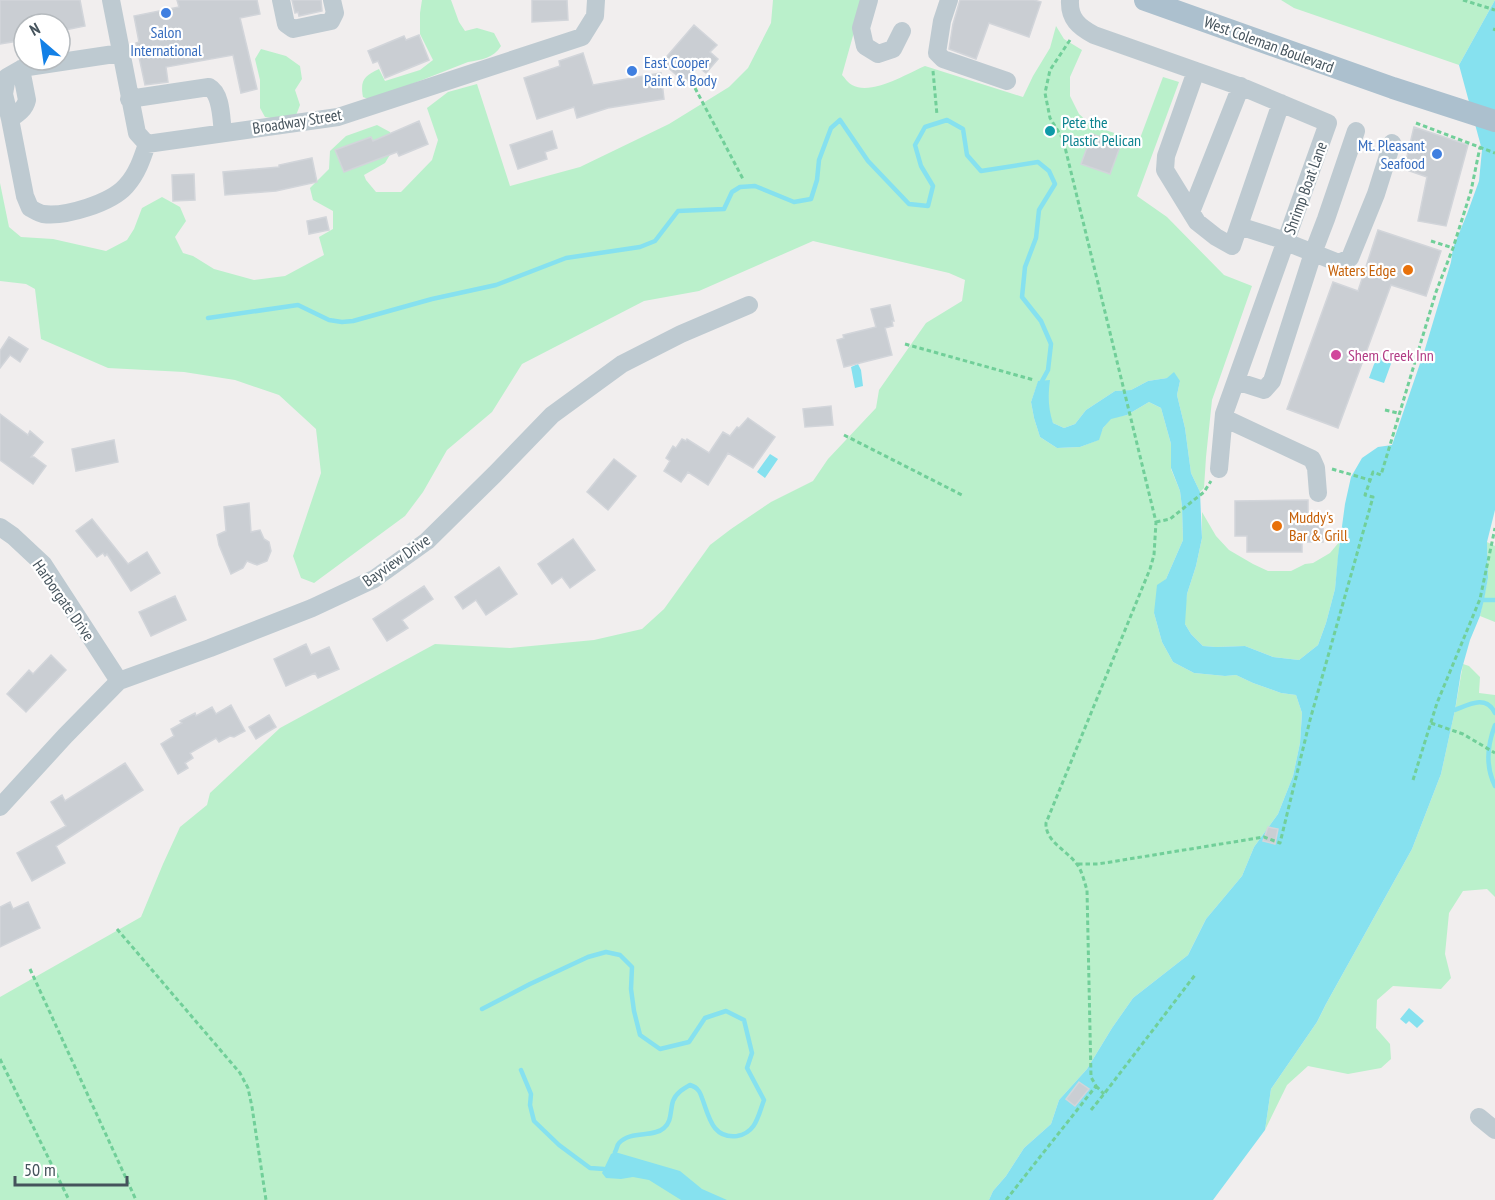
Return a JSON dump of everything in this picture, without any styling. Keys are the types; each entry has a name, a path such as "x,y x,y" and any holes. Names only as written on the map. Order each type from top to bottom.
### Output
{"main road":[{"name":"West Coleman Boulevard","path":"1145,0 1393,88 1495,121"}],"street":[{"path":"111,0 137,133 147,144 138,169 125,188 92,206 68,214 42,214 30,208 25,196 4,94 7,77 21,69 121,52"},
{"path":"281,0 286,24 293,29 331,21 335,13 332,0"},
{"name":"Broadway Street","path":"147,144 338,117 582,37 595,16 596,0"},
{"path":"869,0 861,28 865,46 878,54 893,49 902,31"},
{"path":"949,0 942,21 937,53 944,59 1007,81"},
{"name":"Shrimp Boat Lane","path":"1070,0 1070,9 1079,27 1094,35 1241,86 1328,123 1224,418 1219,469"},
{"path":"1196,71 1166,156 1165,170 1197,222 1232,246 1281,103"},
{"path":"1191,212 1241,86"},
{"path":"129,99 209,87 218,96 223,133"},
{"path":"1236,381 1264,390 1272,381 1313,253 1356,131"},
{"path":"1239,226 1286,241 1339,263 1350,258 1376,194 1392,142"},
{"name":"Bayview Drive","path":"0,807 119,681 312,609 374,579 427,541 552,416 622,364 681,334 749,305"},
{"path":"1224,418 1312,459 1316,468 1318,493"},
{"name":"Harborgate Drive","path":"0,527 43,564 119,681"},
{"path":"1479,1117 1495,1130"}],"path":[{"path":"1463,0 1495,10"},
{"path":"1070,40 1050,70 1045,93 1050,118 1063,139 1156,522 1154,555 1150,569 1046,823 1049,837 1078,864 1087,890 1091,1077 1104,1094"},
{"path":"933,69 937,115"},
{"path":"695,88 743,179"},
{"path":"1416,123 1495,153"},
{"path":"1078,864 1098,864 1264,837 1280,843 1310,720 1373,497 1365,495 1373,472 1381,475 1436,292 1471,191 1480,147"},
{"path":"1431,241 1453,248"},
{"path":"904,344 1034,380"},
{"path":"1385,410 1399,413"},
{"path":"844,435 962,495"},
{"path":"1334,470 1370,480"},
{"path":"1156,522 1170,519 1204,492"},
{"path":"1413,780 1437,703 1479,600 1495,528"},
{"path":"1431,723 1462,734 1495,753"},
{"path":"117,929 240,1073 248,1088 252,1107 266,1200"},
{"path":"30,969 136,1200"},
{"path":"1091,1110 1194,975"},
{"path":"0,1059 69,1200"},
{"path":"1006,1200 1096,1086"}],"green space":[{"path":"422,0 451,0 465,31 477,28 494,33 501,46 487,58 468,62 371,100 363,97 364,79 379,69 385,81 420,70 433,60 420,34"},
{"path":"773,0 863,0 842,75 851,84 860,88 888,83 925,66 1023,97 1050,48 1056,26 1064,39 1082,50 1070,77 1070,96 1079,114 1093,126 1139,141 1163,77 1179,82 1137,196 1167,217 1224,275 1252,286 1212,400 1204,488 1200,492 1191,473 1185,428 1177,395 1180,381 1167,378 1148,381 1131,390 1115,391 1086,410 1075,424 1064,428 1053,423 1049,413 1048,395 1038,382 1031,402 1040,437 1057,448 1080,447 1098,440 1103,428 1111,418 1127,415 1149,402 1161,408 1171,444 1171,469 1180,491 1183,540 1154,613 1162,642 1173,662 1194,673 1236,675 1281,693 1296,695 1302,713 1300,743 1293,776 1278,814 1254,847 1242,876 1206,919 1188,955 1133,998 1087,1069 1059,1100 1051,1124 1024,1148 989,1200 0,1200 0,997 141,917 180,827 207,805 210,793 280,728 435,644 510,648 594,640 642,629 664,609 710,545 771,502 813,481 828,459 876,408 879,390 926,323 962,301 965,280 949,273 813,241 699,291 644,301 522,364 492,412 447,450 423,492 405,516 314,583 301,578 293,556 321,473 316,429 279,395 235,380 184,372 108,368 41,339 35,289 26,284 0,281 0,183 9,227 21,237 53,239 106,251 127,240 142,208 162,197 180,207 186,221 175,237 183,253 193,256 214,269 254,280 285,276 324,255 319,237 333,229 333,211 313,200 310,188 329,169 330,151 346,136 377,125 390,132 394,148 385,163 364,175 376,192 401,192 432,160 438,140 427,108 448,92 477,84 510,186 580,167 669,124 729,87 748,68 771,23"},
{"path":"1281,0 1495,0 1459,65 1294,8"},
{"path":"261,49 286,56 300,66 302,79 295,90 300,105 295,118 265,117 260,108 260,80 255,59"},
{"path":"1202,512 1216,536 1229,550 1268,571 1291,571 1313,563 1330,553 1340,541 1335,589 1326,623 1318,645 1299,660 1273,657 1245,646 1203,646 1191,634 1185,624 1185,607 1202,538"},
{"path":"1487,542 1495,546 1495,622 1480,616 1488,578"},
{"path":"1463,664 1469,666 1480,677 1479,693 1495,695 1495,897 1487,889 1463,891 1449,913 1445,954 1451,978 1441,989 1393,986 1377,1000 1376,1028 1390,1044 1391,1059 1381,1068 1348,1074 1308,1066 1287,1085 1265,1130 1271,1089 1317,1022 1412,849 1441,774"}],"water":[{"path":"1495,0 1495,510 1487,542 1488,578 1484,600 1461,672 1441,774 1412,849 1317,1022 1271,1089 1265,1130 1213,1200 989,1200 1024,1148 1051,1124 1059,1100 1087,1069 1133,998 1188,955 1206,919 1242,876 1254,847 1278,814 1293,776 1300,743 1302,713 1296,695 1281,693 1236,675 1194,673 1173,662 1162,642 1154,613 1157,585 1166,579 1183,540 1180,491 1171,468 1171,444 1161,408 1149,402 1127,415 1111,419 1103,428 1099,440 1080,447 1057,448 1040,437 1034,418 1031,402 1038,381 1050,380 1051,417 1053,423 1064,428 1075,424 1086,410 1115,391 1131,390 1148,381 1167,378 1174,372 1180,381 1177,395 1185,428 1191,473 1200,492 1202,538 1187,594 1185,624 1203,646 1245,646 1273,657 1299,660 1318,645 1335,589 1345,504 1351,477 1362,458 1378,447 1392,445 1425,349 1451,262 1453,248 1479,181 1482,150 1459,65"},
{"path":"1377,356 1392,361 1384,383 1369,378"},
{"path":"858,364 863,386 855,388 851,367"},
{"path":"770,454 778,459 765,478 757,472"},
{"path":"1409,1008 1424,1021 1417,1028 1409,1021 1406,1024 1400,1019"},
{"path":"615,1152 680,1171 702,1189 727,1200 681,1200 649,1180 633,1177 606,1178 602,1173 611,1154"}],"building":[{"path":"0,0 80,0 85,26 72,29 72,12 12,12 12,42 0,44"},
{"path":"177,0 257,0 260,14 240,18 257,89 241,93 233,55 166,67 168,82 145,85 136,43 139,42 134,16 179,7"},
{"path":"292,0 321,0 322,11 299,16 298,12 295,13"},
{"path":"532,0 567,0 568,20 532,22"},
{"path":"960,0 1034,0 1041,2 1029,37 989,23 976,59 949,49"},
{"path":"694,25 717,45 710,52 718,59 706,73 698,67 685,83 662,62"},
{"path":"419,35 429,60 385,78 378,61 373,63 368,51 404,36 406,40"},
{"path":"583,53 593,85 661,73 664,99 608,108 577,118 574,107 537,119 524,78 560,66 559,61"},
{"path":"419,121 428,144 399,156 397,152 344,172 335,150 371,137 373,141"},
{"path":"1414,127 1468,145 1446,226 1418,221 1427,177 1404,169"},
{"path":"552,131 557,148 545,152 547,159 518,169 510,145"},
{"path":"1092,134 1121,144 1110,174 1081,164"},
{"path":"312,158 317,182 276,191 225,195 223,172 279,167 279,165"},
{"path":"194,174 195,200 173,201 172,175"},
{"path":"326,217 329,230 309,234 307,221"},
{"name":"Shem Creek Inn","path":"1378,230 1441,251 1426,296 1391,285 1338,428 1287,409 1333,282 1358,291"},
{"path":"890,305 893,326 885,328 892,355 844,367 837,340 844,338 843,335 876,327 871,309"},
{"path":"9,337 28,349 20,362 10,355 0,368 0,351"},
{"path":"831,406 833,425 805,427 803,409"},
{"path":"0,414 28,435 30,431 43,442 31,457 46,466 33,484 0,460"},
{"path":"748,418 775,437 753,468 728,453 708,485 688,472 681,482 664,471 670,461 666,458 673,446 676,448 682,439 686,441 687,439 709,453 723,432 730,436"},
{"path":"114,440 118,462 76,471 72,449"},
{"path":"614,459 636,476 608,510 587,492"},
{"path":"1308,500 1308,520 1323,520 1323,542 1302,542 1302,552 1247,552 1247,536 1235,536 1235,501"},
{"path":"249,503 251,532 260,530 264,539 269,542 271,551 267,561 257,565 247,561 243,568 231,574 217,535 226,531 224,507"},
{"path":"92,519 128,564 147,552 160,573 131,591 107,554 105,556 103,553 97,557 76,531"},
{"path":"573,539 595,570 570,588 562,577 552,584 538,564"},
{"path":"499,567 517,594 486,615 476,600 463,609 455,597"},
{"path":"424,586 433,599 402,620 408,628 387,641 373,619"},
{"path":"175,596 186,620 151,636 139,612"},
{"path":"306,644 311,655 329,647 339,669 318,678 315,673 286,686 274,659"},
{"path":"51,655 66,670 26,712 7,694 29,670 33,674"},
{"path":"231,705 245,731 219,742 216,738 190,753 193,758 185,763 188,768 178,774 161,744 174,736 171,729 195,713 196,716 212,707 216,714"},
{"path":"269,715 276,727 256,739 249,727"},
{"path":"125,763 143,790 56,846 65,863 32,881 17,853 66,826 51,802 62,795 65,801"},
{"path":"1268,827 1278,829 1275,844 1263,841"},
{"path":"10,902 13,909 28,902 40,928 0,947 0,907"},
{"path":"1079,1082 1089,1089 1075,1106 1066,1099"}],"waterway":[{"path":"208,318 298,305 329,320 353,321 432,299 496,285 566,258 640,247 655,241 678,211 724,209 732,192 740,187 755,186 794,202 811,199 817,180 819,160 831,128 840,120 868,161 909,204 928,206 933,186 921,166 915,145 925,127 947,120 963,129 967,155 981,171 1038,162 1049,171 1055,184 1039,210 1036,238 1025,267 1022,297 1041,321 1051,344 1048,370 1042,384"},
{"path":"1484,600 1495,600"},
{"path":"1455,710 1477,702 1487,704 1495,713"},
{"path":"1495,725 1488,756 1495,786"},
{"path":"482,1009 588,957 606,952 620,955 632,967 631,989 640,1035 660,1049 689,1042 705,1018 726,1011 744,1020 752,1053 747,1068 764,1100 752,1128 737,1136 722,1134 713,1125 699,1092 690,1085 674,1098 670,1119 664,1128 654,1133 624,1139 618,1144 615,1152"},
{"path":"521,1070 531,1094 530,1105 534,1121 559,1145 590,1168 604,1169"}],"place":[{"name":"Salon International","path":"166,13"},
{"name":"East Cooper Paint & Body","path":"632,71"},
{"name":"Pete the Plastic Pelican","path":"1050,131"},
{"name":"Mt. Pleasant Seafood","path":"1437,154"},
{"name":"Waters Edge","path":"1408,270"},
{"name":"Shem Creek Inn","path":"1336,355"},
{"name":"Muddy's Bar & Grill","path":"1277,526"}]}
